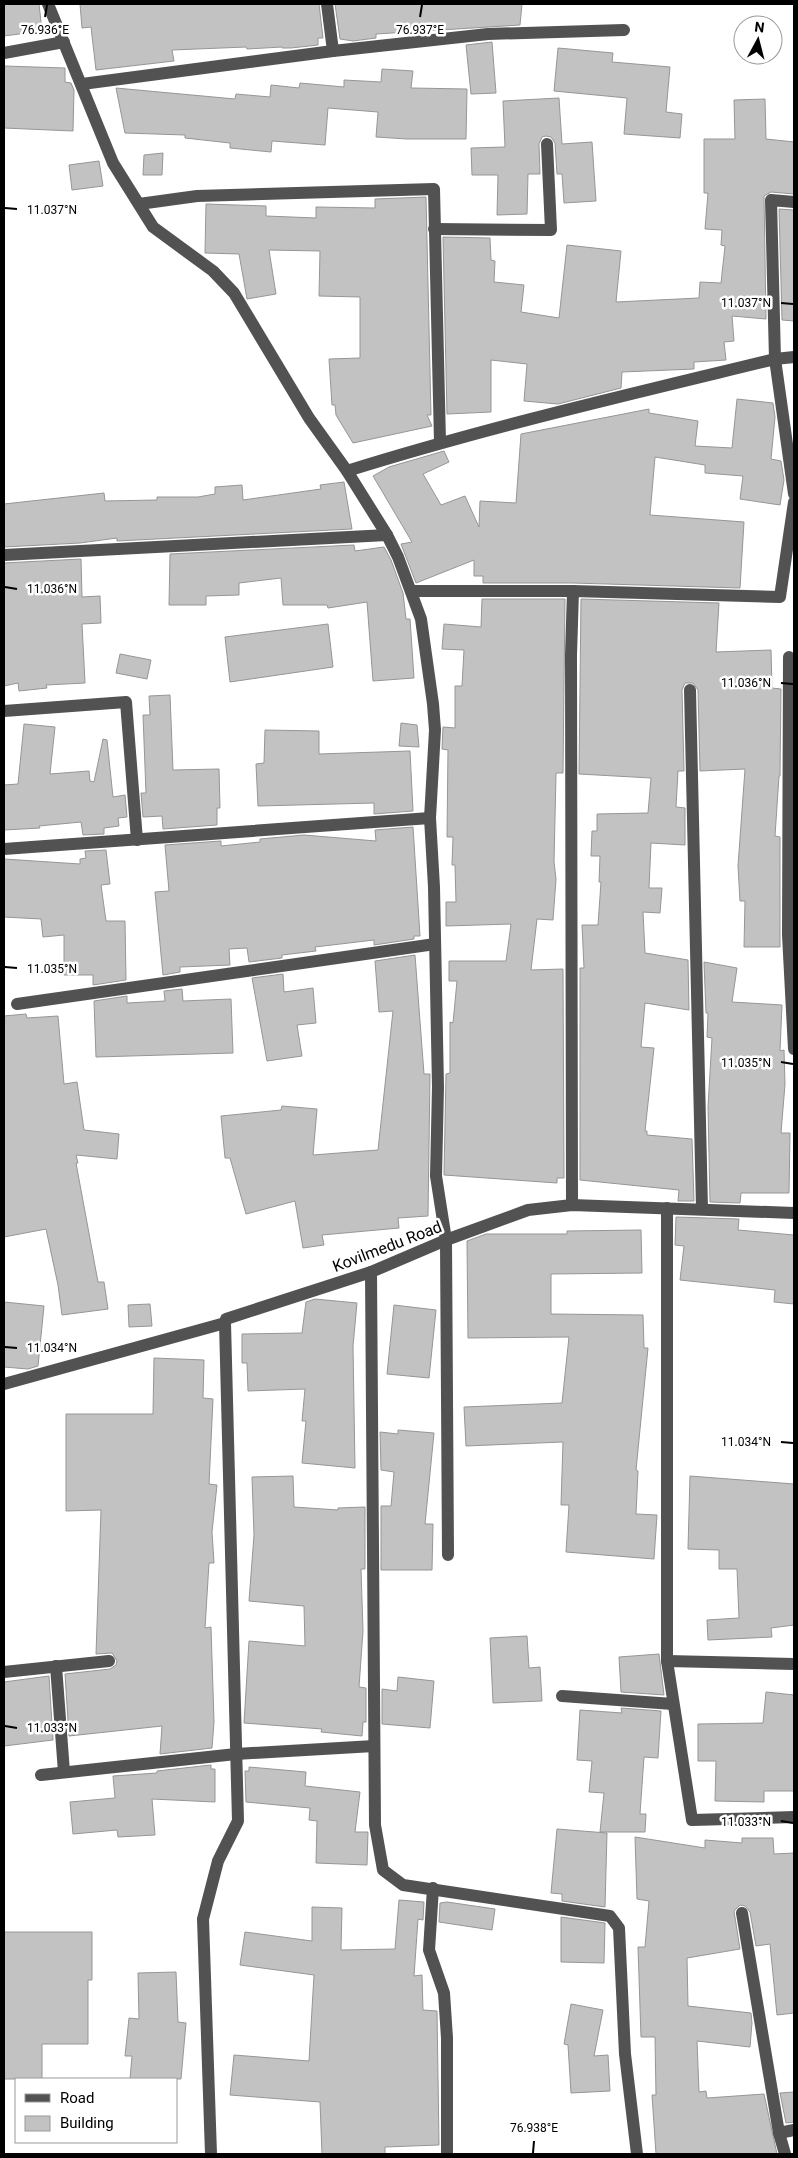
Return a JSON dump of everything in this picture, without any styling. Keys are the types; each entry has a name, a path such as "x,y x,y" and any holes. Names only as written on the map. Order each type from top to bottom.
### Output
{"street":[{"path":"48,4 113,163 154,227 176,246 213,271 234,293 309,418 347,470 387,536 398,557 421,619 433,704 434,730 430,818 438,1087 436,1176 446,1240 448,1555"},
{"path":"327,4 333,51"},
{"path":"82,84 333,51 488,34 624,30"},
{"path":"4,53 64,42"},
{"path":"434,229 551,230 547,144"},
{"path":"139,204 197,196 434,189 440,442"},
{"path":"794,202 771,200 775,359 794,494"},
{"path":"347,470 440,442 775,359 794,357"},
{"path":"411,591 573,590 780,597 794,502"},
{"path":"4,555 387,536"},
{"path":"572,1205 573,590"},
{"path":"789,657 788,935 794,1049"},
{"path":"690,690 702,1208"},
{"path":"4,711 126,702 138,840"},
{"path":"4,850 430,818"},
{"path":"17,1004 434,944"},
{"name":"Kovilmedu Road","path":"4,1384 225,1324 226,1319 371,1272 446,1240 528,1210 572,1205 702,1208 794,1213"},
{"path":"667,1208 667,1661 692,1820 794,1817"},
{"path":"371,1272 375,1826 383,1870 403,1885 610,1916 619,1928 625,2054 637,2154"},
{"path":"211,2154 203,1919 218,1861 238,1821 225,1324"},
{"path":"667,1661 794,1664"},
{"path":"4,1672 109,1662"},
{"path":"56,1666 64,1772"},
{"path":"562,1696 674,1704"},
{"path":"41,1775 236,1754 374,1746"},
{"path":"433,1888 429,1950 444,1993 447,2038 447,2154"},
{"path":"742,1913 779,2132 785,2154"},
{"path":"779,2132 794,2130"}],"building":[{"path":"4,4 39,4 42,31 4,36"},
{"path":"80,4 319,4 323,38 318,38 318,45 291,48 247,49 246,47 172,50 174,61 96,70 91,27 82,28"},
{"path":"335,4 522,4 520,25 376,34 376,38 353,41 340,39"},
{"path":"492,42 496,93 471,94 466,45"},
{"path":"558,48 613,53 612,62 670,67 666,112 682,114 680,138 624,134 627,98 554,91"},
{"path":"4,66 65,68 65,82 71,83 74,90 73,131 4,128"},
{"path":"382,69 413,71 411,88 467,89 466,139 376,137 378,112 328,108 325,145 272,141 271,152 230,148 230,143 185,138 185,135 125,133 116,88 235,99 236,94 270,97 271,85 299,88 300,83 344,87 344,80 381,82"},
{"path":"559,98 562,144 592,142 596,201 564,203 562,174 557,174 555,143 551,137 546,136 542,137 539,144 540,174 528,174 527,214 497,215 498,175 472,175 471,148 505,147 503,101"},
{"path":"765,99 766,139 794,142 794,194 771,192 764,196 766,319 732,316 734,341 724,342 726,360 694,362 694,369 622,372 621,388 558,404 524,401 527,364 491,360 491,412 447,414 443,237 490,238 491,260 495,261 494,282 524,285 521,312 559,318 567,245 621,251 616,302 699,298 700,282 721,283 725,246 721,245 722,230 705,229 708,193 704,193 704,139 735,139 734,100"},
{"path":"163,153 162,175 143,175 144,155"},
{"path":"99,161 103,186 72,190 69,165"},
{"path":"426,197 431,415 427,415 432,426 353,443 336,415 335,405 332,405 329,359 360,358 360,297 319,296 320,251 269,250 276,294 247,299 239,254 205,253 206,204 266,206 266,216 316,218 316,207 375,208 375,199"},
{"path":"779,209 794,210 794,321 782,320"},
{"path":"737,399 773,403 775,417 771,459 781,461 784,480 780,505 740,499 743,476 705,473 705,465 655,457 650,515 744,522 740,588 573,583 483,583 483,576 474,576 474,560 416,583 401,544 412,542 373,476 389,467 444,451 449,462 423,474 441,505 465,496 479,527 480,501 516,503 521,434 649,409 649,413 698,421 695,446 732,448"},
{"path":"344,482 352,529 117,541 117,538 80,543 4,547 4,504 104,493 105,501 157,500 157,497 198,497 215,494 215,487 242,485 243,500 321,489 320,485"},
{"path":"354,545 355,551 384,547 391,560 403,593 406,619 410,619 414,678 373,681 367,602 328,608 327,605 283,605 281,578 239,583 239,595 206,596 206,605 169,605 170,554"},
{"path":"81,559 82,597 100,596 101,623 82,624 85,683 46,685 47,688 19,691 18,683 4,686 4,563"},
{"path":"482,599 565,599 563,773 556,773 554,862 556,879 553,920 537,919 531,970 563,969 564,1178 557,1178 557,1183 444,1175 446,1074 450,1073 450,1022 453,1023 457,981 449,981 449,961 506,961 511,924 446,926 446,902 456,902 455,865 452,865 453,837 447,837 448,750 442,749 443,727 455,728 455,686 462,686 464,650 442,649 444,624 481,627"},
{"path":"581,599 719,603 716,652 771,650 772,688 781,689 780,776 775,836 780,837 780,947 744,947 745,901 740,901 738,866 745,769 700,771 698,690 693,683 685,683 682,690 684,771 678,771 676,807 685,808 685,845 651,843 649,888 662,888 660,913 643,912 645,953 688,960 689,1010 645,1003 641,1047 654,1048 645,1131 647,1131 647,1135 692,1139 694,1201 678,1201 679,1190 580,1180 580,968 584,968 582,925 598,925 601,882 599,882 600,856 591,856 592,831 597,831 597,814 648,813 651,778 579,774"},
{"path":"328,624 333,667 230,682 225,637"},
{"path":"120,654 151,660 147,679 116,673"},
{"path":"170,695 173,770 219,769 220,808 217,808 217,825 163,829 162,816 143,817 141,793 146,793 143,715 150,715 149,696"},
{"path":"401,723 417,725 419,747 399,746"},
{"path":"24,724 55,727 50,774 89,771 90,781 94,782 103,739 107,740 113,797 125,795 127,817 118,818 119,826 104,828 104,834 83,835 81,822 39,826 40,828 4,830 4,785 18,784"},
{"path":"265,730 319,731 319,754 410,751 413,811 374,814 374,803 258,806 256,764 264,763"},
{"path":"413,827 420,936 414,936 414,939 374,945 374,940 315,947 316,951 282,955 282,958 249,962 247,948 229,949 230,965 180,967 180,972 163,975 155,892 169,891 165,845 221,841 221,846 260,842 260,839 304,835 376,841 375,830"},
{"path":"106,850 110,884 101,885 106,921 125,921 126,980 93,985 93,975 64,975 64,935 43,937 41,919 4,917 4,859 80,864 80,859 86,858 85,851"},
{"path":"415,955 424,1074 430,1074 428,1216 398,1218 399,1228 322,1235 324,1245 303,1248 295,1201 246,1214 230,1158 225,1158 221,1116 281,1110 282,1106 317,1109 313,1155 378,1150 393,1011 379,1012 375,961"},
{"path":"704,962 737,968 732,1002 782,1005 780,1051 784,1050 785,1084 781,1133 790,1133 789,1193 741,1193 740,1203 710,1202 708,1107 712,1038 707,1037 708,1013 706,1013"},
{"path":"283,974 284,992 313,988 316,1023 297,1025 302,1056 267,1061 252,978"},
{"path":"182,989 183,1001 231,999 233,1053 96,1057 94,1001 127,996 127,1003 165,1001 164,991"},
{"path":"26,1014 27,1018 58,1016 64,1084 77,1082 84,1130 119,1134 117,1159 76,1155 98,1282 104,1282 108,1309 62,1315 58,1285 46,1229 4,1237 4,1016"},
{"path":"676,1217 739,1219 738,1230 794,1235 794,1304 774,1302 775,1290 680,1280 684,1246 675,1245"},
{"path":"641,1230 642,1273 551,1274 551,1314 643,1315 644,1348 648,1348 636,1470 638,1471 636,1514 657,1515 654,1559 566,1552 569,1505 561,1505 563,1442 466,1446 464,1407 562,1403 569,1337 468,1338 467,1241 486,1234 567,1234 567,1231"},
{"path":"315,1299 357,1303 353,1346 355,1468 302,1463 306,1421 302,1421 305,1389 248,1391 247,1363 242,1363 242,1334 302,1333 306,1302"},
{"path":"4,1302 44,1306 38,1366 28,1369 4,1367"},
{"path":"150,1304 152,1326 129,1327 128,1305"},
{"path":"394,1305 436,1310 429,1378 387,1374"},
{"path":"154,1358 204,1360 203,1398 213,1399 209,1484 217,1485 212,1532 214,1563 209,1563 205,1628 211,1627 214,1722 212,1748 160,1754 162,1726 69,1736 65,1674 110,1669 116,1665 117,1661 112,1653 96,1654 101,1510 66,1511 66,1414 153,1414"},
{"path":"398,1430 434,1433 425,1524 433,1524 432,1570 381,1570 381,1506 391,1506 394,1472 381,1470 380,1432 398,1434"},
{"path":"293,1476 294,1507 338,1510 338,1508 365,1507 365,1569 361,1569 363,1631 359,1687 366,1688 366,1722 363,1722 362,1736 321,1732 322,1729 244,1723 249,1641 305,1646 304,1606 249,1601 254,1535 252,1477"},
{"path":"690,1476 794,1484 794,1625 771,1628 772,1637 708,1640 707,1620 739,1618 737,1569 719,1569 719,1550 688,1549"},
{"path":"527,1636 529,1668 540,1667 542,1701 493,1703 490,1638"},
{"path":"659,1654 664,1695 621,1692 619,1657"},
{"path":"49,1676 53,1740 4,1746 4,1682"},
{"path":"398,1677 434,1681 430,1728 382,1724 382,1689 397,1691"},
{"path":"766,1692 794,1695 794,1791 764,1791 764,1802 715,1801 716,1761 698,1761 698,1724 763,1723"},
{"path":"621,1708 661,1711 658,1758 644,1757 640,1814 646,1814 645,1832 600,1832 604,1793 589,1792 592,1761 577,1760 580,1710 622,1713"},
{"path":"211,1765 211,1769 215,1769 215,1802 152,1799 155,1835 118,1837 117,1830 73,1834 70,1802 115,1798 113,1776 157,1773 157,1771"},
{"path":"249,1767 306,1772 305,1786 360,1792 355,1832 368,1832 367,1865 316,1863 317,1821 309,1820 310,1808 246,1802 245,1771 249,1771"},
{"path":"557,1829 607,1833 605,1907 562,1901 562,1894 551,1893"},
{"path":"635,1837 705,1848 705,1840 742,1843 742,1838 773,1838 774,1854 794,1853 794,2013 777,2015 770,1944 756,1946 750,1912 745,1906 740,1905 734,1911 740,1949 687,1958 688,2006 751,2013 752,2023 750,2047 697,2041 699,2092 706,2091 707,2098 764,2094 777,2154 656,2154 652,2095 656,2095 655,2037 641,2037 638,1947 645,1947 649,1901 637,1899"},
{"path":"399,1900 424,1902 423,1920 418,1919 414,1976 422,1975 423,2010 437,2011 439,2145 385,2147 385,2154 322,2154 320,2102 230,2095 234,2055 309,2061 314,1975 240,1965 245,1932 312,1941 312,1907 342,1908 341,1950 395,1949"},
{"path":"447,1902 495,1909 492,1930 439,1922 440,1903"},
{"path":"561,1917 605,1923 604,1963 561,1962"},
{"path":"4,1932 92,1932 92,1980 88,1980 88,2044 42,2044 42,2078 4,2079"},
{"path":"176,1972 178,2022 186,2023 181,2079 130,2078 132,2056 125,2056 129,2018 139,2019 138,1973"},
{"path":"571,2004 603,2010 594,2056 608,2055 610,2091 571,2093 568,2045 564,2044"},
{"path":"794,2092 794,2122 786,2123 780,2093"}]}
